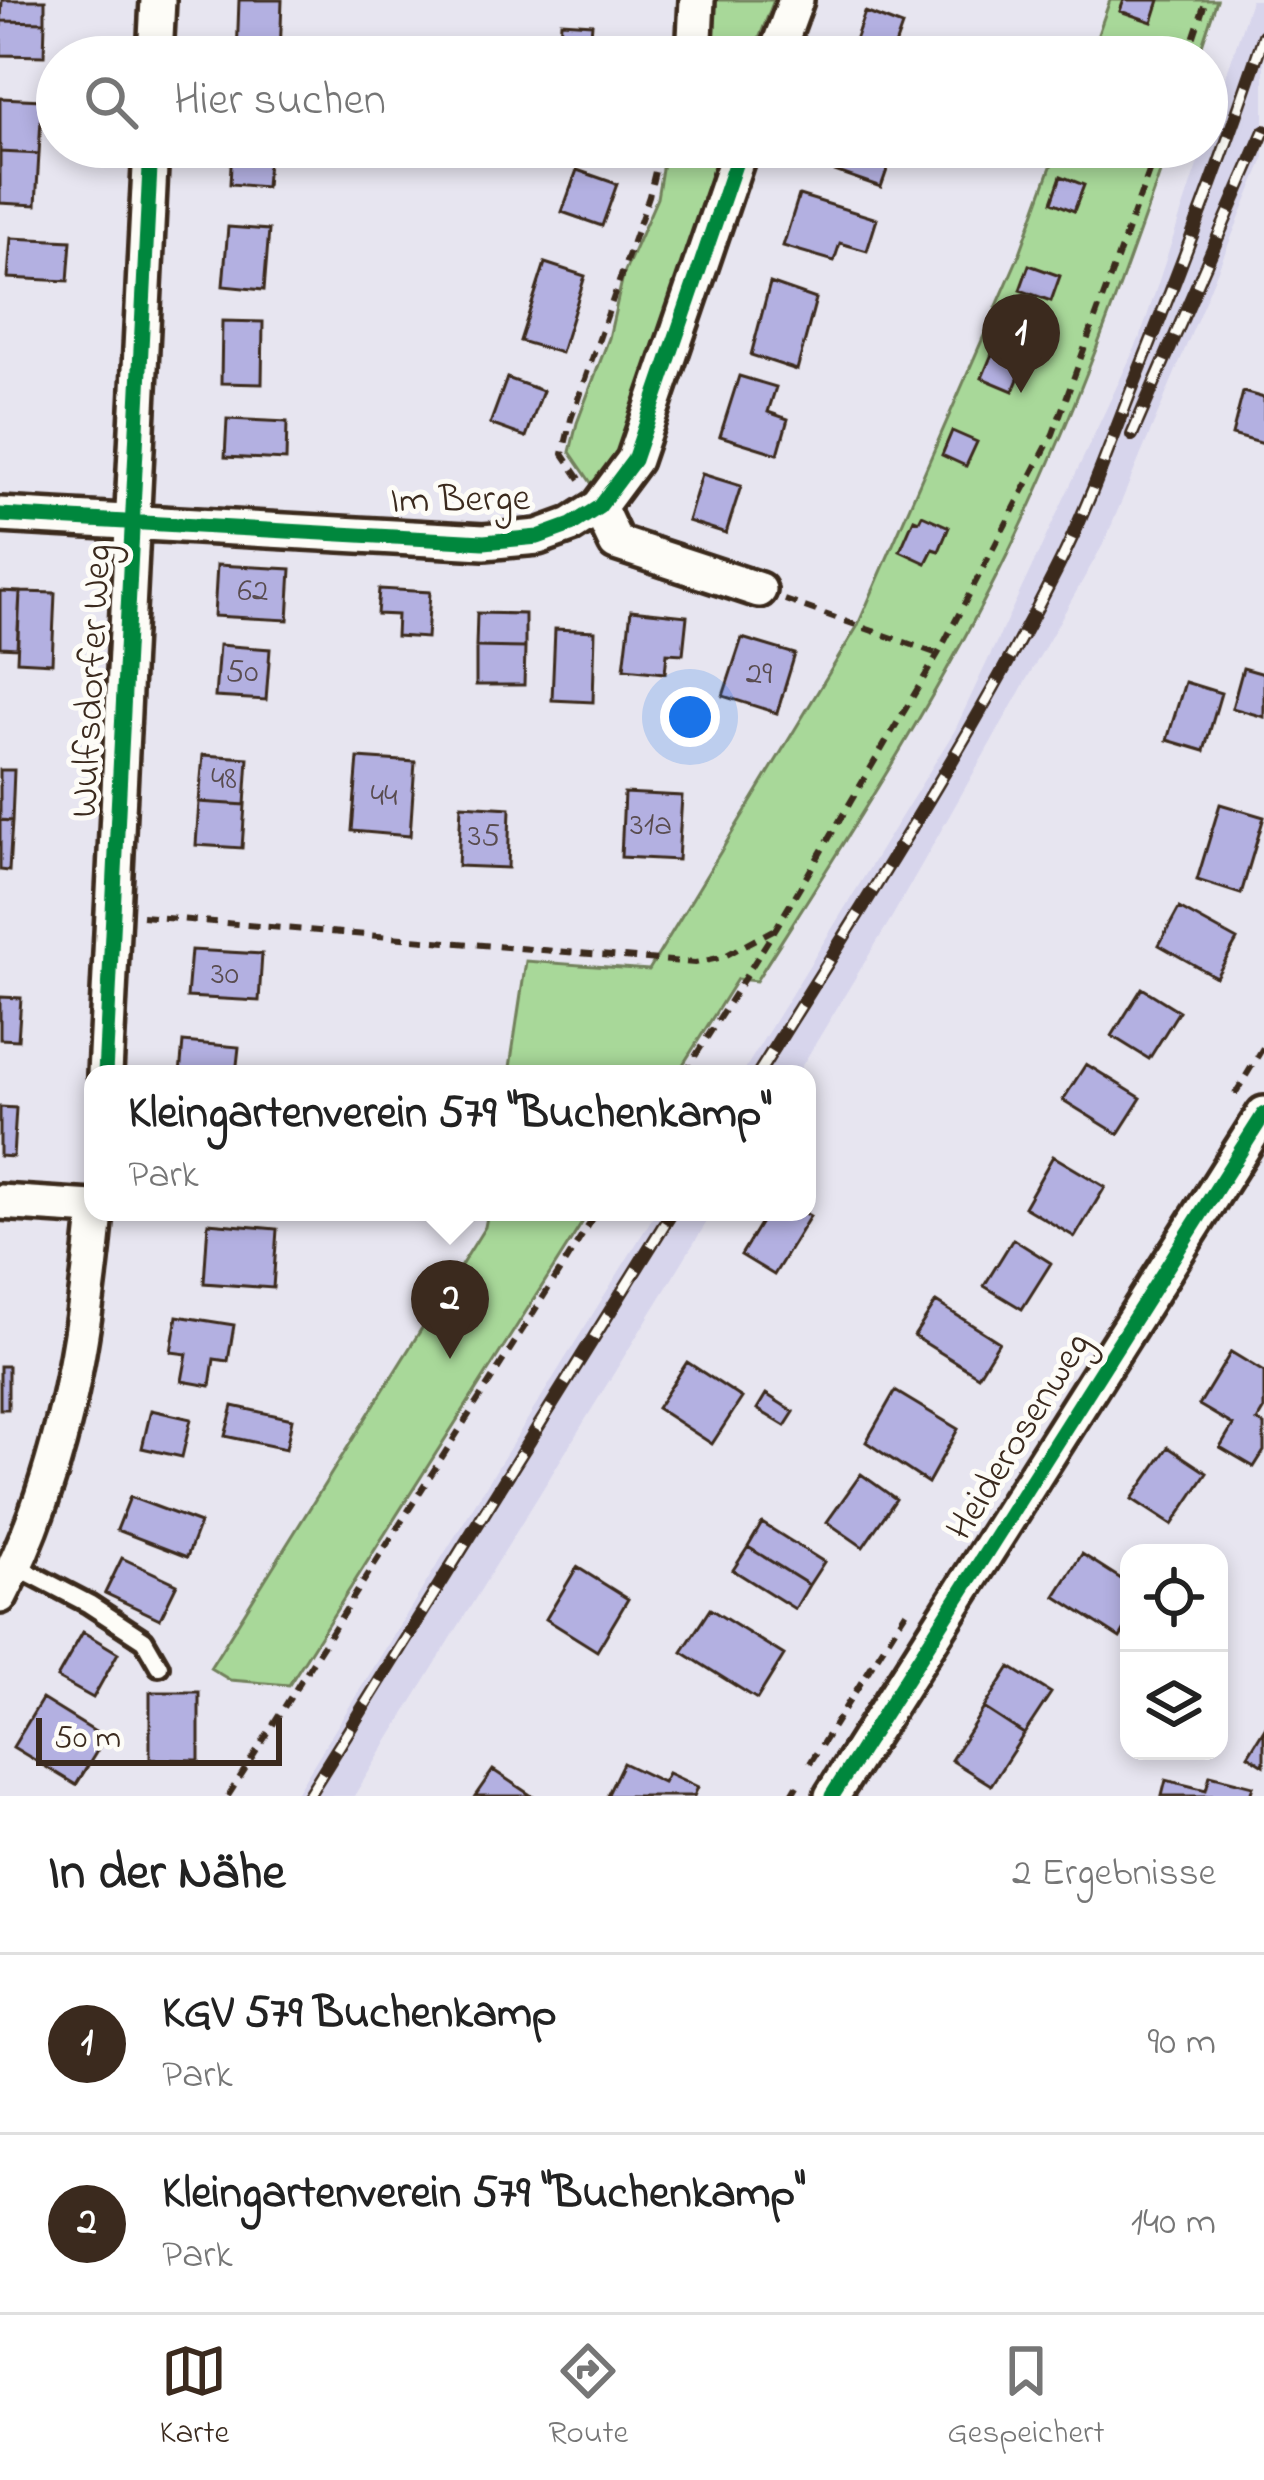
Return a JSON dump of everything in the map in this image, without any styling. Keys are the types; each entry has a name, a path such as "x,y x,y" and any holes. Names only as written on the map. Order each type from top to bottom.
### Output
{"street":[{"path":"156,36 158,0"},
{"path":"695,36 698,0"},
{"path":"783,36 796,0"},
{"name":"Wulfsdorfer Weg","path":"105,1065 150,168"},
{"name":"Im Berge","path":"0,515 484,542 538,537 571,525 599,507 634,460 734,168"},
{"path":"599,507 616,543 759,590"},
{"name":"Heiderosenweg","path":"832,1796 1264,1114"},
{"path":"0,1202 84,1209"},
{"path":"0,1596 16,1566 49,1474 76,1381 93,1221"}],"lane":[{"path":"16,1566 77,1597 144,1640 158,1666"}],"path":[{"path":"1194,36 1206,0"},
{"path":"599,507 563,454 656,168"},
{"path":"690,1065 938,654 1053,434 1150,168"},
{"path":"759,590 938,654"},
{"path":"183,920 695,963 723,958 776,928"},
{"path":"228,1796 591,1221"}],"shaded area":[{"path":"1251,0 1264,0 1264,159 1105,541 802,1065 748,1065 955,730 1141,335 1196,168 1228,168 1228,70"},
{"path":"650,1221 707,1221 354,1796 294,1796"}],"green space":[{"path":"708,0 774,0 760,36 706,36"},
{"path":"1110,0 1217,0 1205,36 1097,36"},
{"path":"662,168 723,168 626,452 596,490 570,452 609,338 623,276 657,198"},
{"path":"1050,168 1162,168 1076,399 1011,547 922,713 756,981 737,979 683,1065 510,1065 526,961 649,970 857,627 1020,253"},
{"path":"486,1221 583,1221 289,1685 230,1680 210,1668"}],"building":[{"path":"2,0 45,0 45,22 1,21"},
{"path":"239,0 282,0 281,36 238,36"},
{"path":"1124,0 1159,0 1152,22 1120,11"},
{"path":"865,12 902,26 898,36 856,36"},
{"path":"1,21 45,22 45,36 36,36 36,56 1,55"},
{"path":"561,22 592,24 591,36 560,36"},
{"path":"0,98 36,100 36,154 0,152"},
{"path":"0,152 36,154 36,205 0,203"},
{"path":"231,168 267,168 266,187 230,184"},
{"path":"833,168 888,168 881,187"},
{"path":"577,170 617,184 602,226 562,212"},
{"path":"1061,176 1084,185 1074,211 1052,202"},
{"path":"799,195 877,219 867,251 840,243 834,261 783,246"},
{"path":"228,227 269,230 264,290 223,286"},
{"path":"11,238 71,241 68,281 8,278"},
{"path":"545,263 585,276 561,353 520,341"},
{"path":"1029,265 1060,276 1051,301 1020,290"},
{"path":"770,283 816,299 797,370 751,355"},
{"path":"222,321 263,322 262,384 221,383"},
{"path":"992,354 1023,367 1013,391 982,378"},
{"path":"739,376 776,387 768,412 788,419 778,454 720,436"},
{"path":"507,378 543,391 526,437 490,424"},
{"path":"1243,392 1264,398 1264,444 1232,435"},
{"path":"227,419 287,422 286,460 225,457"},
{"path":"952,431 977,442 966,466 942,455"},
{"path":"702,474 741,486 726,533 688,521"},
{"path":"922,515 949,527 939,551 933,549 926,563 900,551 914,519 919,521"},
{"path":"217,565 291,569 288,620 214,616"},
{"path":"379,589 430,592 427,638 396,636 397,615 377,614"},
{"path":"0,591 20,592 17,648 0,647"},
{"path":"20,592 55,593 52,663 17,661"},
{"path":"631,610 687,616 683,654 667,653 665,673 624,669"},
{"path":"477,613 525,614 525,648 476,647"},
{"path":"555,629 595,631 593,702 552,700"},
{"path":"742,638 795,654 777,713 723,696"},
{"path":"219,645 270,649 266,700 215,697"},
{"path":"476,647 525,648 524,685 476,685"},
{"path":"1243,668 1264,674 1264,717 1232,708"},
{"path":"1185,682 1221,693 1204,751 1167,740"},
{"path":"203,755 248,758 245,805 199,802"},
{"path":"358,758 415,762 410,836 352,831"},
{"path":"0,770 14,770 12,821 0,820"},
{"path":"624,793 682,796 678,860 621,857"},
{"path":"199,802 245,805 242,848 196,845"},
{"path":"1220,804 1264,817 1241,894 1197,880"},
{"path":"461,805 510,808 508,868 458,866"},
{"path":"0,820 12,821 9,871 0,870"},
{"path":"1179,908 1237,940 1216,977 1159,945"},
{"path":"191,950 262,954 259,1001 187,997"},
{"path":"1142,988 1179,1011 1149,1059 1112,1036"},
{"path":"0,997 21,998 18,1040 0,1039"},
{"path":"183,1042 239,1047 237,1065 181,1065"},
{"path":"1086,1064 1141,1098 1118,1134 1063,1100"},
{"path":"0,1107 16,1108 13,1157 0,1156"},
{"path":"1053,1156 1105,1187 1075,1237 1024,1207"},
{"path":"762,1221 807,1221 774,1275 741,1255"},
{"path":"208,1223 277,1229 273,1288 204,1283"},
{"path":"1013,1239 1051,1263 1022,1309 984,1286"},
{"path":"936,1302 999,1342 978,1376 914,1336"},
{"path":"177,1316 234,1325 228,1361 214,1359 210,1386 182,1381 187,1354 171,1352"},
{"path":"1231,1352 1264,1372 1264,1409 1257,1421 1264,1425 1264,1451 1254,1467 1220,1447 1233,1425 1199,1405"},
{"path":"687,1362 742,1398 712,1444 657,1408"},
{"path":"0,1366 8,1366 8,1409 0,1409"},
{"path":"895,1391 958,1429 928,1483 866,1442"},
{"path":"766,1394 794,1412 785,1426 757,1409"},
{"path":"233,1406 292,1419 286,1449 225,1436"},
{"path":"151,1410 191,1419 182,1457 142,1448"},
{"path":"1168,1447 1207,1473 1172,1525 1132,1499"},
{"path":"861,1474 896,1499 863,1547 827,1522"},
{"path":"130,1497 200,1523 187,1557 117,1530"},
{"path":"762,1523 824,1562 809,1585 748,1547"},
{"path":"748,1547 809,1585 795,1609 733,1570"},
{"path":"1082,1554 1120,1578 1120,1638 1055,1596"},
{"path":"122,1558 177,1584 160,1619 105,1593"},
{"path":"577,1567 628,1599 597,1651 546,1619"},
{"path":"710,1609 784,1655 757,1699 682,1652"},
{"path":"83,1632 118,1653 93,1698 57,1678"},
{"path":"1010,1667 1051,1693 1024,1734 984,1708"},
{"path":"150,1692 199,1692 199,1760 150,1759"},
{"path":"42,1699 105,1738 76,1785 13,1747"},
{"path":"984,1708 1024,1734 991,1785 951,1760"},
{"path":"1264,1729 1264,1765 1248,1755"},
{"path":"623,1763 663,1782 668,1773 698,1787 694,1796 607,1796"},
{"path":"493,1770 532,1796 475,1796"},
{"path":"1210,1775 1253,1786 1250,1796 1162,1796 1166,1780 1206,1790"}],"railway":[{"path":"1228,138 1264,35"},
{"path":"1132,435 1264,131"},
{"path":"764,1065 950,763 1067,549 1217,168"},
{"path":"308,1796 666,1221"}],"cycle path":[{"path":"105,1065 150,168"},
{"path":"0,515 484,542 538,537 571,525 599,507 634,460 734,168"},
{"path":"832,1796 1264,1114"}],"place":[{"name":"KGV 579 Buchenkamp","path":"1021,393"},
{"name":"Kleingartenverein 579 \"Buchenkamp\"","path":"450,1359"}]}
